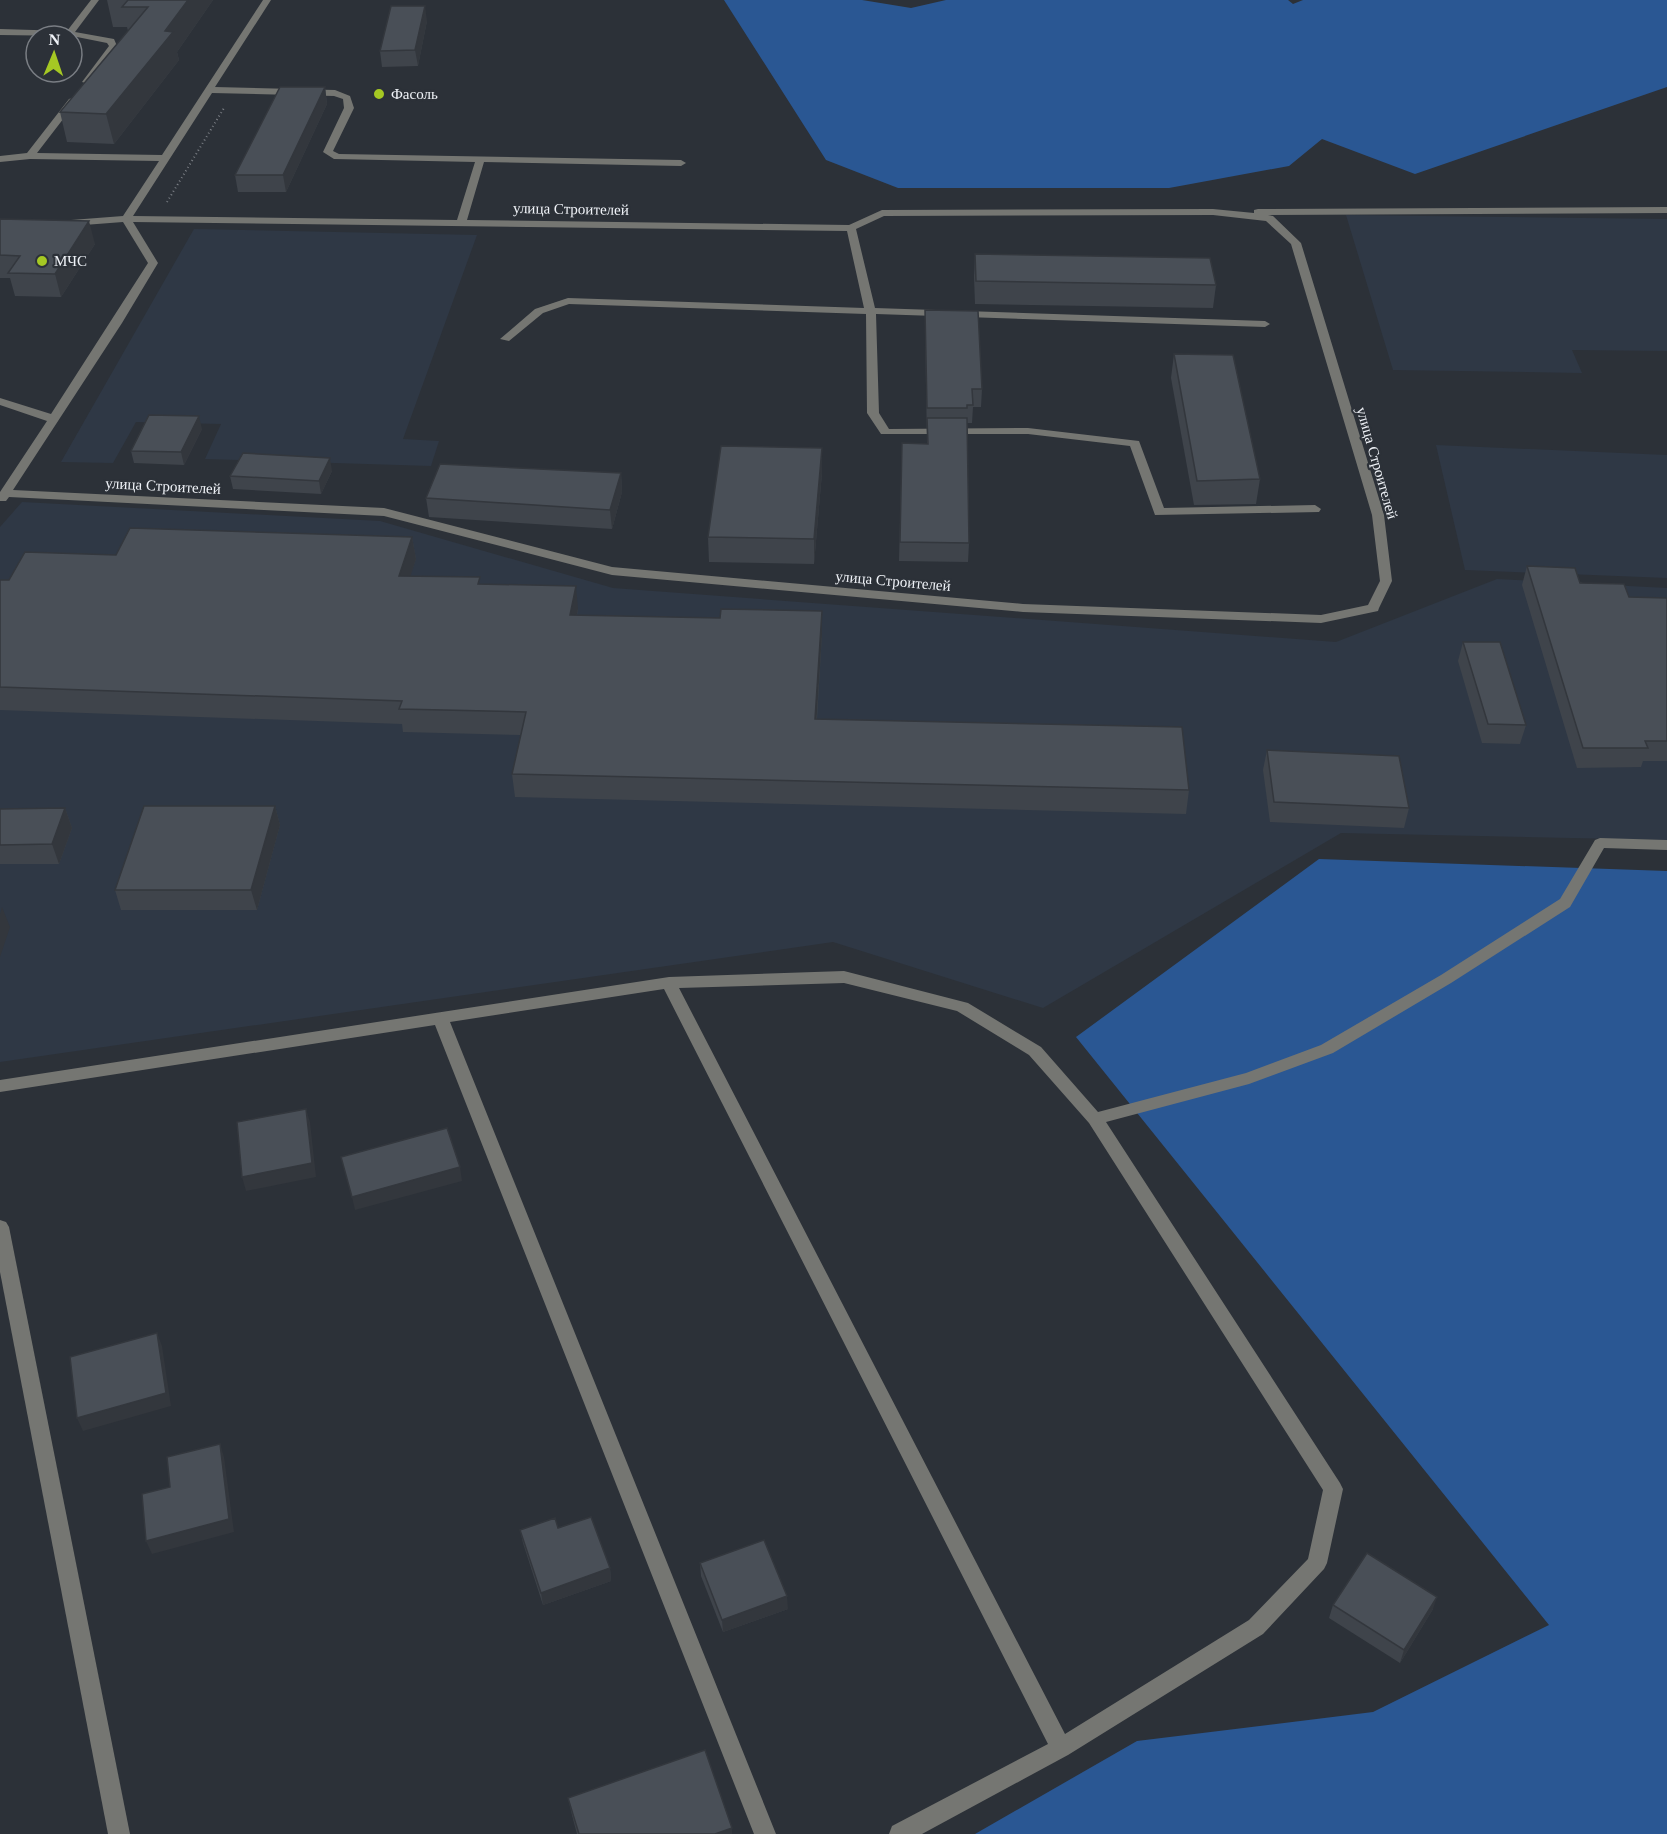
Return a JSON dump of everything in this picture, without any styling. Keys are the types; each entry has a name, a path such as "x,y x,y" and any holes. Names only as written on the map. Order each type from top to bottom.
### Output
{"street":[{"path":"77,24 95,0"},
{"path":"59,222 83,223 126,219 267,0"},
{"path":"0,32 24,33"},
{"path":"30,156 113,46 111,40 84,36"},
{"path":"209,90 335,93 347,99 349,108 328,153 337,157 681,163"},
{"path":"0,159 30,156 165,158"},
{"path":"461,223 480,161"},
{"path":"1213,212 1667,210"},
{"name":"улица Строителей","path":"3,497 384,512 612,571 1023,608 1321,619 1372,608 1386,581 1378,514 1296,243 1269,219 1213,212 882,213 851,228 126,219"},
{"name":"улица Строителей","path":"3,497 153,263 126,219"},
{"path":"851,228 871,313 873,413 885,432 1028,431 1135,442 1159,512 1315,509"},
{"path":"506,339 539,311 568,301 871,313 1265,324"},
{"path":"0,401 54,419"},
{"path":"1095,1119 1249,1078 1327,1049 1446,979 1565,903 1600,843 1667,845"},
{"path":"0,1086 669,983 844,977 962,1007 1035,1051 1095,1119 1333,1490 1317,1563 1256,1627 1061,1748 900,1834"},
{"path":"669,983 1061,1748"},
{"path":"440,1017 765,1834"},
{"path":"0,1227 119,1834"}],"shaded area":[{"path":"724,0 862,0 911,8 946,0 1288,0 1293,4 1303,0 1667,0 1667,87 1415,174 1322,139 1289,166 1169,188 898,188 826,160"},
{"path":"1346,215 1667,219 1667,351 1572,350 1582,373 1393,370"},
{"path":"194,229 477,235 403,439 439,441 431,466 205,459 221,424 136,422 113,463 61,462"},
{"path":"1436,445 1667,455 1667,578 1465,570"},
{"path":"22,502 380,521 613,588 1336,642 1497,579 1667,588 1667,840 1341,833 1043,1008 833,942 0,1062 0,527"},
{"path":"1319,859 1667,871 1667,1834 975,1834 1137,1741 1373,1712 1549,1625 1076,1037"}],"building":[{"path":"128,0 188,0 165,31 173,32 106,114 60,112 148,7 122,7"},
{"path":"391,6 425,6 415,50 380,51"},
{"path":"280,87 325,87 283,175 235,175"},
{"path":"0,219 89,221 55,274 8,273 20,256 0,255"},
{"path":"975,254 1210,258 1216,285 976,281"},
{"path":"925,310 978,311 982,389 972,389 973,405 967,405 967,408 927,408"},
{"path":"1174,354 1233,355 1260,479 1197,481"},
{"path":"149,415 199,416 181,452 131,451"},
{"path":"927,418 967,418 969,543 900,542 902,443 928,444"},
{"path":"721,446 822,448 814,539 708,537"},
{"path":"243,453 330,458 319,481 230,476"},
{"path":"440,464 621,473 610,510 426,498"},
{"path":"130,528 412,537 399,576 480,577 478,584 576,586 570,615 720,618 721,609 822,611 815,719 1182,727 1189,790 512,774 526,712 399,709 402,701 0,687 0,580 9,580 25,552 116,555"},
{"path":"1527,566 1575,568 1580,583 1624,584 1629,597 1667,598 1667,741 1645,741 1648,748 1583,748"},
{"path":"1463,642 1500,642 1526,725 1488,724"},
{"path":"1267,750 1399,756 1409,808 1274,802"},
{"path":"144,806 275,806 251,890 115,890"},
{"path":"65,808 52,844 0,845 0,809"},
{"path":"306,1109 312,1163 242,1177 237,1122"},
{"path":"447,1128 460,1167 352,1197 341,1157"},
{"path":"157,1333 166,1393 77,1418 70,1357"},
{"path":"220,1444 229,1519 146,1541 142,1494 170,1487 167,1457"},
{"path":"591,1517 610,1568 541,1593 520,1530 555,1518 558,1528"},
{"path":"764,1540 787,1596 722,1620 700,1563"},
{"path":"1367,1553 1437,1597 1404,1650 1333,1605"},
{"path":"705,1750 732,1828 715,1834 579,1834 568,1798"}],"place":[{"name":"Фасоль","path":"379,94"},
{"name":"МЧС","path":"42,261"}]}
